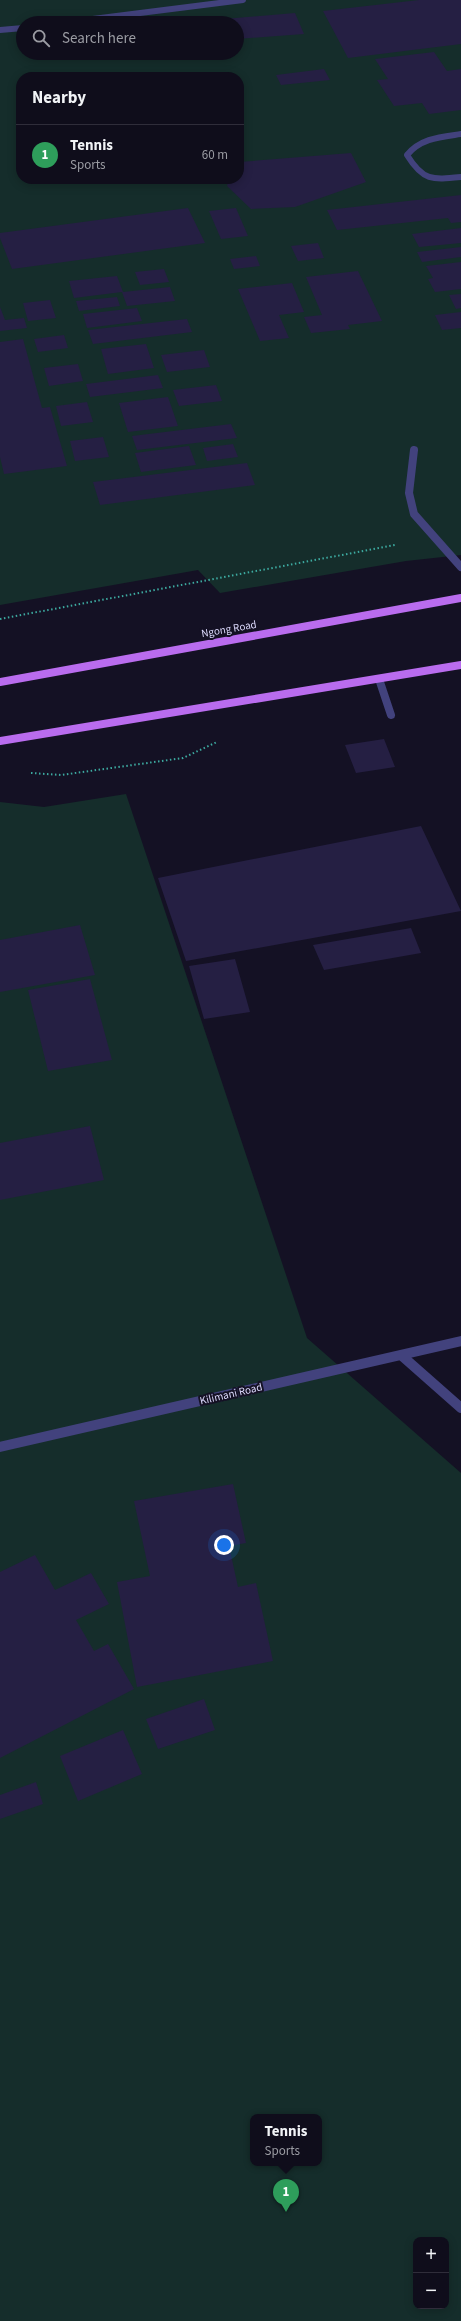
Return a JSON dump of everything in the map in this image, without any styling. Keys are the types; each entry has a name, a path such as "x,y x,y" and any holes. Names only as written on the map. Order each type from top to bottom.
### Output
{"main road":[{"name":"Ngong Road","path":"0,682 461,598"},
{"path":"0,741 461,665"}],"street":[{"path":"116,16 243,0"},
{"path":"0,30 16,29"},
{"path":"461,134 433,138 413,146 407,155 418,173 433,180 461,177"},
{"path":"414,450 409,493 414,514 461,567"},
{"path":"379,678 391,715"},
{"name":"Kilimani Road","path":"0,1447 461,1341"},
{"path":"401,1355 461,1408"}],"path":[{"path":"0,619 435,537"}],"green space":[{"path":"0,0 461,0 461,555 406,561 220,593 198,570 0,605"},
{"path":"126,794 307,1338 461,1473 461,2321 0,2321 0,802 44,807"}],"building":[{"path":"419,0 461,0 461,44 348,58 323,11"},
{"path":"295,13 304,34 244,38 244,17"},
{"path":"434,52 447,71 461,69 461,110 429,114 422,103 394,106 377,80 388,79 375,59"},
{"path":"324,69 330,80 281,85 276,75"},
{"path":"351,153 366,182 295,207 251,209 227,186 228,184 244,184 244,162"},
{"path":"461,195 461,222 451,223 448,218 337,230 327,210"},
{"path":"188,208 205,243 12,269 0,238 0,233"},
{"path":"236,208 248,236 221,239 209,211"},
{"path":"461,228 461,243 419,247 412,234"},
{"path":"318,243 324,258 298,261 291,246"},
{"path":"461,247 461,257 422,262 417,252"},
{"path":"256,256 260,266 234,269 230,259"},
{"path":"461,262 461,289 435,292 428,279 433,278 426,266"},
{"path":"164,269 169,282 140,285 135,272"},
{"path":"358,271 382,321 348,325 350,329 311,333 304,317 322,315 306,277"},
{"path":"117,276 123,292 170,287 175,301 127,306 122,292 74,298 69,281"},
{"path":"292,283 304,312 279,315 289,338 260,341 238,289"},
{"path":"461,294 461,308 456,309 449,295"},
{"path":"117,297 120,306 79,311 76,301"},
{"path":"50,300 56,318 28,321 23,303"},
{"path":"0,307 5,320 24,318 27,328 0,331"},
{"path":"137,308 142,321 87,328 83,314"},
{"path":"461,312 461,328 442,330 435,315"},
{"path":"187,319 192,332 93,344 88,330"},
{"path":"64,335 68,348 38,352 34,339"},
{"path":"23,339 42,408 50,407 67,466 4,474 0,457 0,342"},
{"path":"146,344 154,368 108,374 101,349"},
{"path":"204,350 210,367 167,372 161,355"},
{"path":"78,364 83,381 49,386 44,368"},
{"path":"158,375 163,388 90,397 86,384"},
{"path":"216,385 222,401 179,406 173,390"},
{"path":"168,397 178,426 128,432 119,403"},
{"path":"87,402 93,422 61,426 56,406"},
{"path":"231,424 237,438 137,450 132,436"},
{"path":"103,437 109,457 75,461 70,441"},
{"path":"233,444 238,457 207,461 203,448"},
{"path":"189,446 196,465 141,472 135,453"},
{"path":"247,463 255,485 100,505 93,482"},
{"path":"384,739 395,767 356,773 345,745"},
{"path":"421,826 461,911 186,961 158,878"},
{"path":"80,925 95,975 0,992 0,940"},
{"path":"411,928 421,953 324,970 313,945"},
{"path":"235,959 250,1012 204,1019 189,966"},
{"path":"90,979 112,1060 48,1071 28,990"},
{"path":"90,1126 104,1180 0,1200 0,1143"},
{"path":"233,1484 246,1543 229,1546 238,1587 256,1583 273,1661 137,1687 117,1582 150,1576 134,1501"},
{"path":"35,1555 55,1590 91,1573 109,1604 76,1620 94,1651 108,1644 134,1689 0,1758 0,1572"},
{"path":"204,1699 215,1730 158,1749 146,1719"},
{"path":"123,1730 142,1774 78,1801 60,1756"},
{"path":"36,1782 43,1804 0,1819 0,1795"}],"place":[{"name":"Tennis","path":"286,2212"}]}
